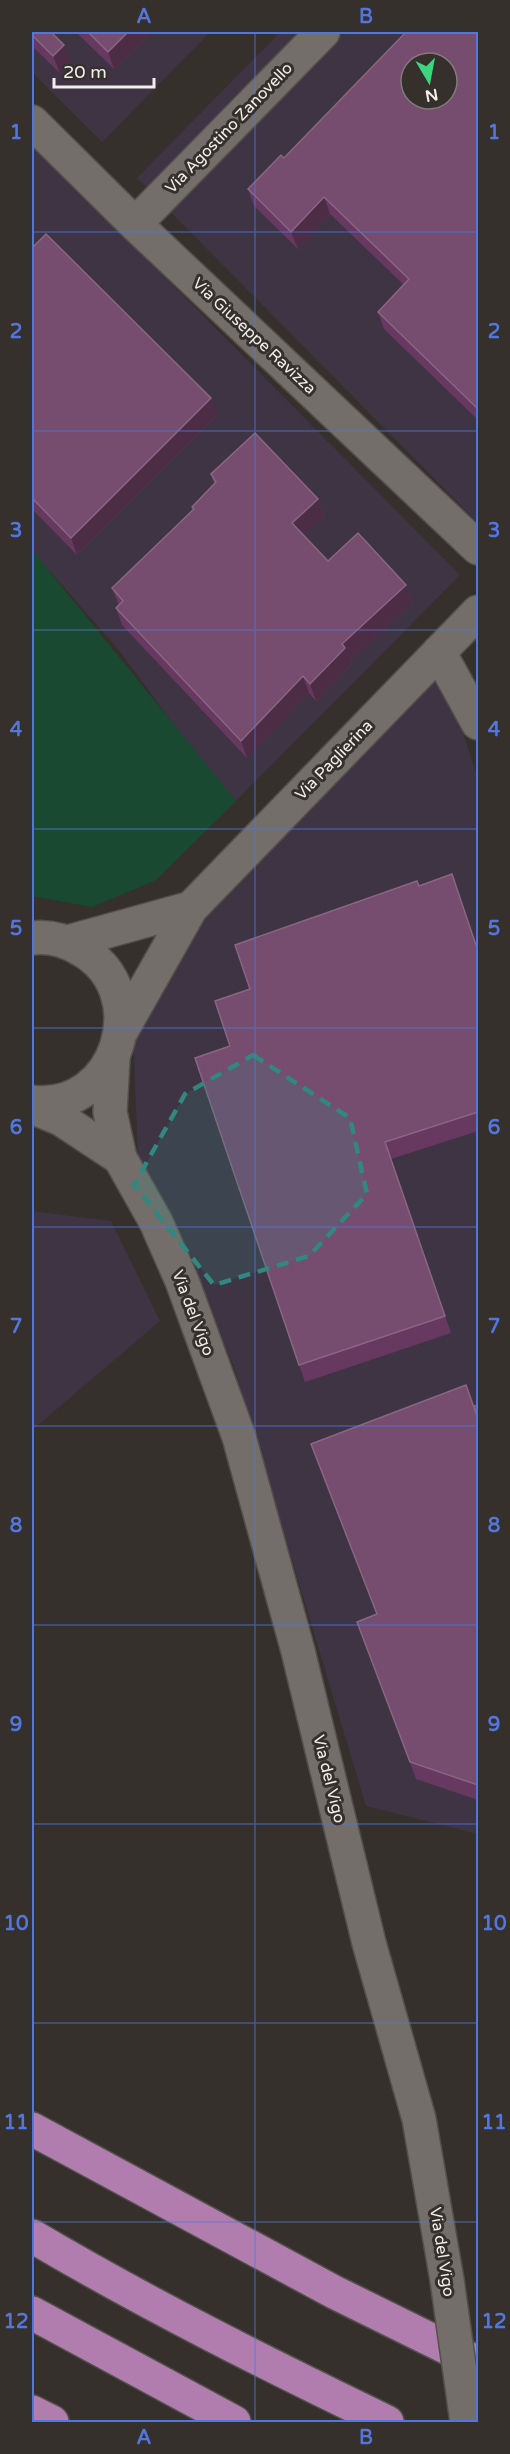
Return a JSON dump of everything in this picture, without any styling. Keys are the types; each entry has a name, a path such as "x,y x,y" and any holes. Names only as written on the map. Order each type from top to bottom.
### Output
{"highway":[{"path":"32,2129 334,2292 478,2363"},
{"path":"32,2236 181,2318 387,2422"},
{"path":"32,2313 234,2422"},
{"path":"32,2412 52,2422"}],"street":[{"name":"Via Agostino Zanovello","path":"135,224 323,32"},
{"name":"Via Giuseppe Ravizza","path":"32,122 135,224 478,548"},
{"name":"Via Paglierina","path":"32,1105 72,1097 96,1081 190,908 478,612"},
{"path":"439,652 478,723"},
{"path":"43,937 190,908"},
{"name":"Via del Vigo","path":"43,937 91,955 109,975 120,1001 118,1044 110,1112 120,1158 156,1222 182,1281 239,1437 298,1651 369,1943 419,2119 447,2280 466,2422"},
{"name":"Via del Vigo","path":"32,1105 62,1119 120,1158"}],"highlighted area":[{"path":"253,1055 350,1118 367,1194 309,1256 214,1285 134,1185 185,1094"}],"shaded area":[{"path":"32,32 210,32 102,142 32,72"},
{"path":"280,32 478,32 478,523 137,178"},
{"path":"32,143 460,575 236,801 196,755 119,650 32,551"},
{"path":"435,672 460,724 478,779 478,1834 366,1806 234,1367 206,1301 138,1161 133,1030 203,904"},
{"path":"32,1211 111,1221 160,1321 32,1430"}],"green space":[{"path":"32,550 236,801 156,880 92,907 32,896"}],"building":[{"path":"32,32 51,32 64,45 53,56 32,35"},
{"path":"88,32 128,32 108,52"},
{"path":"406,32 478,32 478,409 378,312 409,279 324,197 291,232 248,189 281,155 284,158"},
{"path":"46,234 211,398 71,538 32,498 32,248"},
{"path":"255,433 318,499 292,523 328,561 358,533 406,585 342,644 345,648 310,684 303,676 241,741 116,608 123,601 112,588 194,509 192,507 216,482 211,474"},
{"path":"452,874 478,951 478,1112 385,1142 445,1316 299,1365 195,1058 230,1046 215,1001 250,989 235,945 417,881 419,886"},
{"path":"466,1385 478,1419 478,1785 410,1762 357,1622 377,1614 311,1444"},
{"path":"478,1405 478,1418 474,1406"}]}
